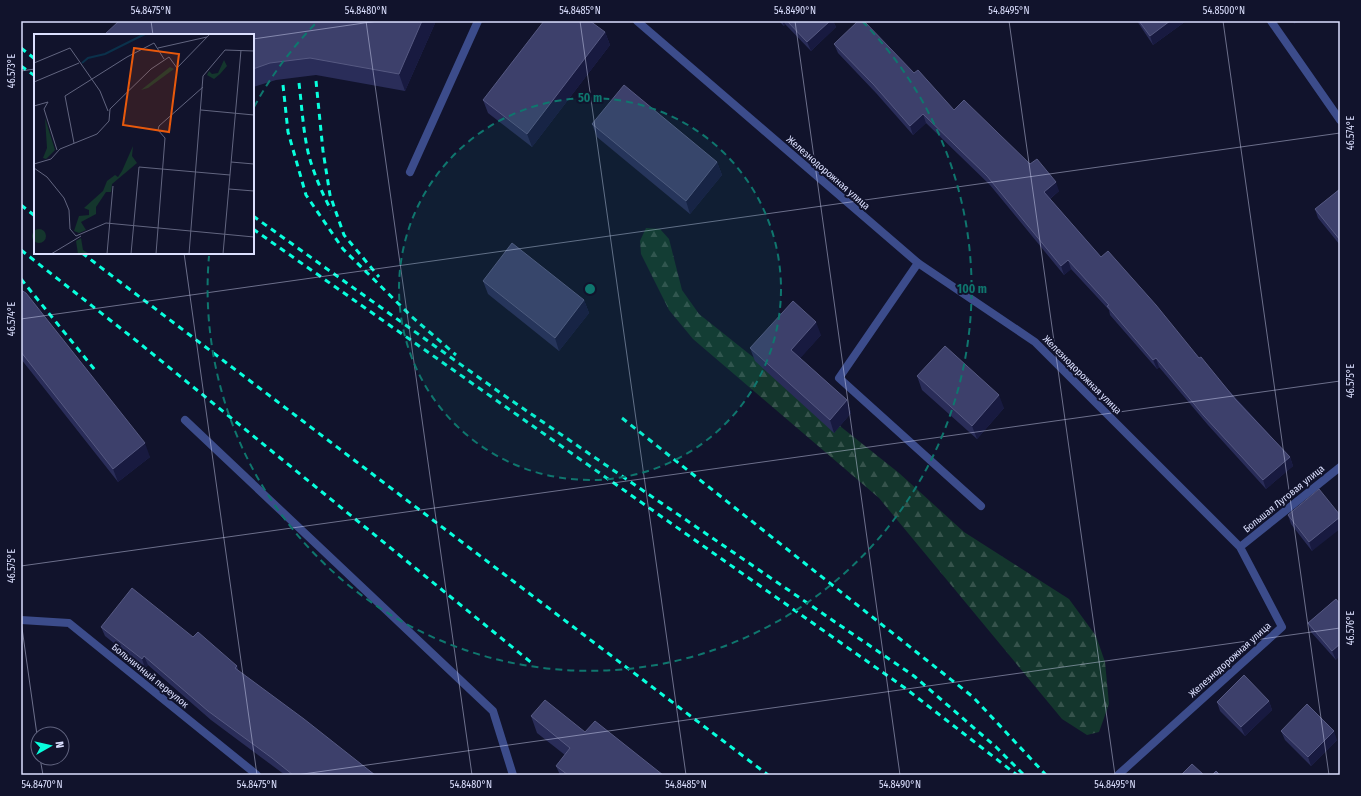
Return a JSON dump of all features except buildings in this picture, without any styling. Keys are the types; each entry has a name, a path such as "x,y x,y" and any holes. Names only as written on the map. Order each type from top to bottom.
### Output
{"street":[{"path":"410,172 478,21"},
{"name":"Железнодорожная улица","path":"637,21 918,263 1035,342 1240,547 1282,627 1118,775"},
{"path":"1271,21 1340,120"},
{"path":"918,263 839,378 982,506"},
{"path":"185,420 493,711 513,775"},
{"name":"Большая Луговая улица","path":"1240,547 1340,467"},
{"name":"Больничный переулок","path":"21,620 69,623 257,775"}],"green space":[{"path":"646,228 660,229 669,239 682,290 699,314 899,473 964,532 1069,599 1096,636 1105,662 1109,704 1099,732 1087,735 1062,719 879,498 693,339 669,310 641,254 640,241"}],"railway":[{"path":"21,48 34,58"},
{"path":"21,66 34,75"},
{"path":"316,81 323,151 330,195 344,235 379,277"},
{"path":"299,83 304,129 309,156 318,183 331,210"},
{"path":"283,85 288,132 306,195 343,249 411,316 456,355"},
{"path":"21,205 34,215"},
{"path":"254,217 502,394 914,676 996,747 1024,775"},
{"path":"254,230 905,688 1017,775"},
{"path":"21,250 138,342 533,664"},
{"path":"83,254 768,775"},
{"path":"21,279 95,370"},
{"path":"622,418 973,697 1046,775"}]}
